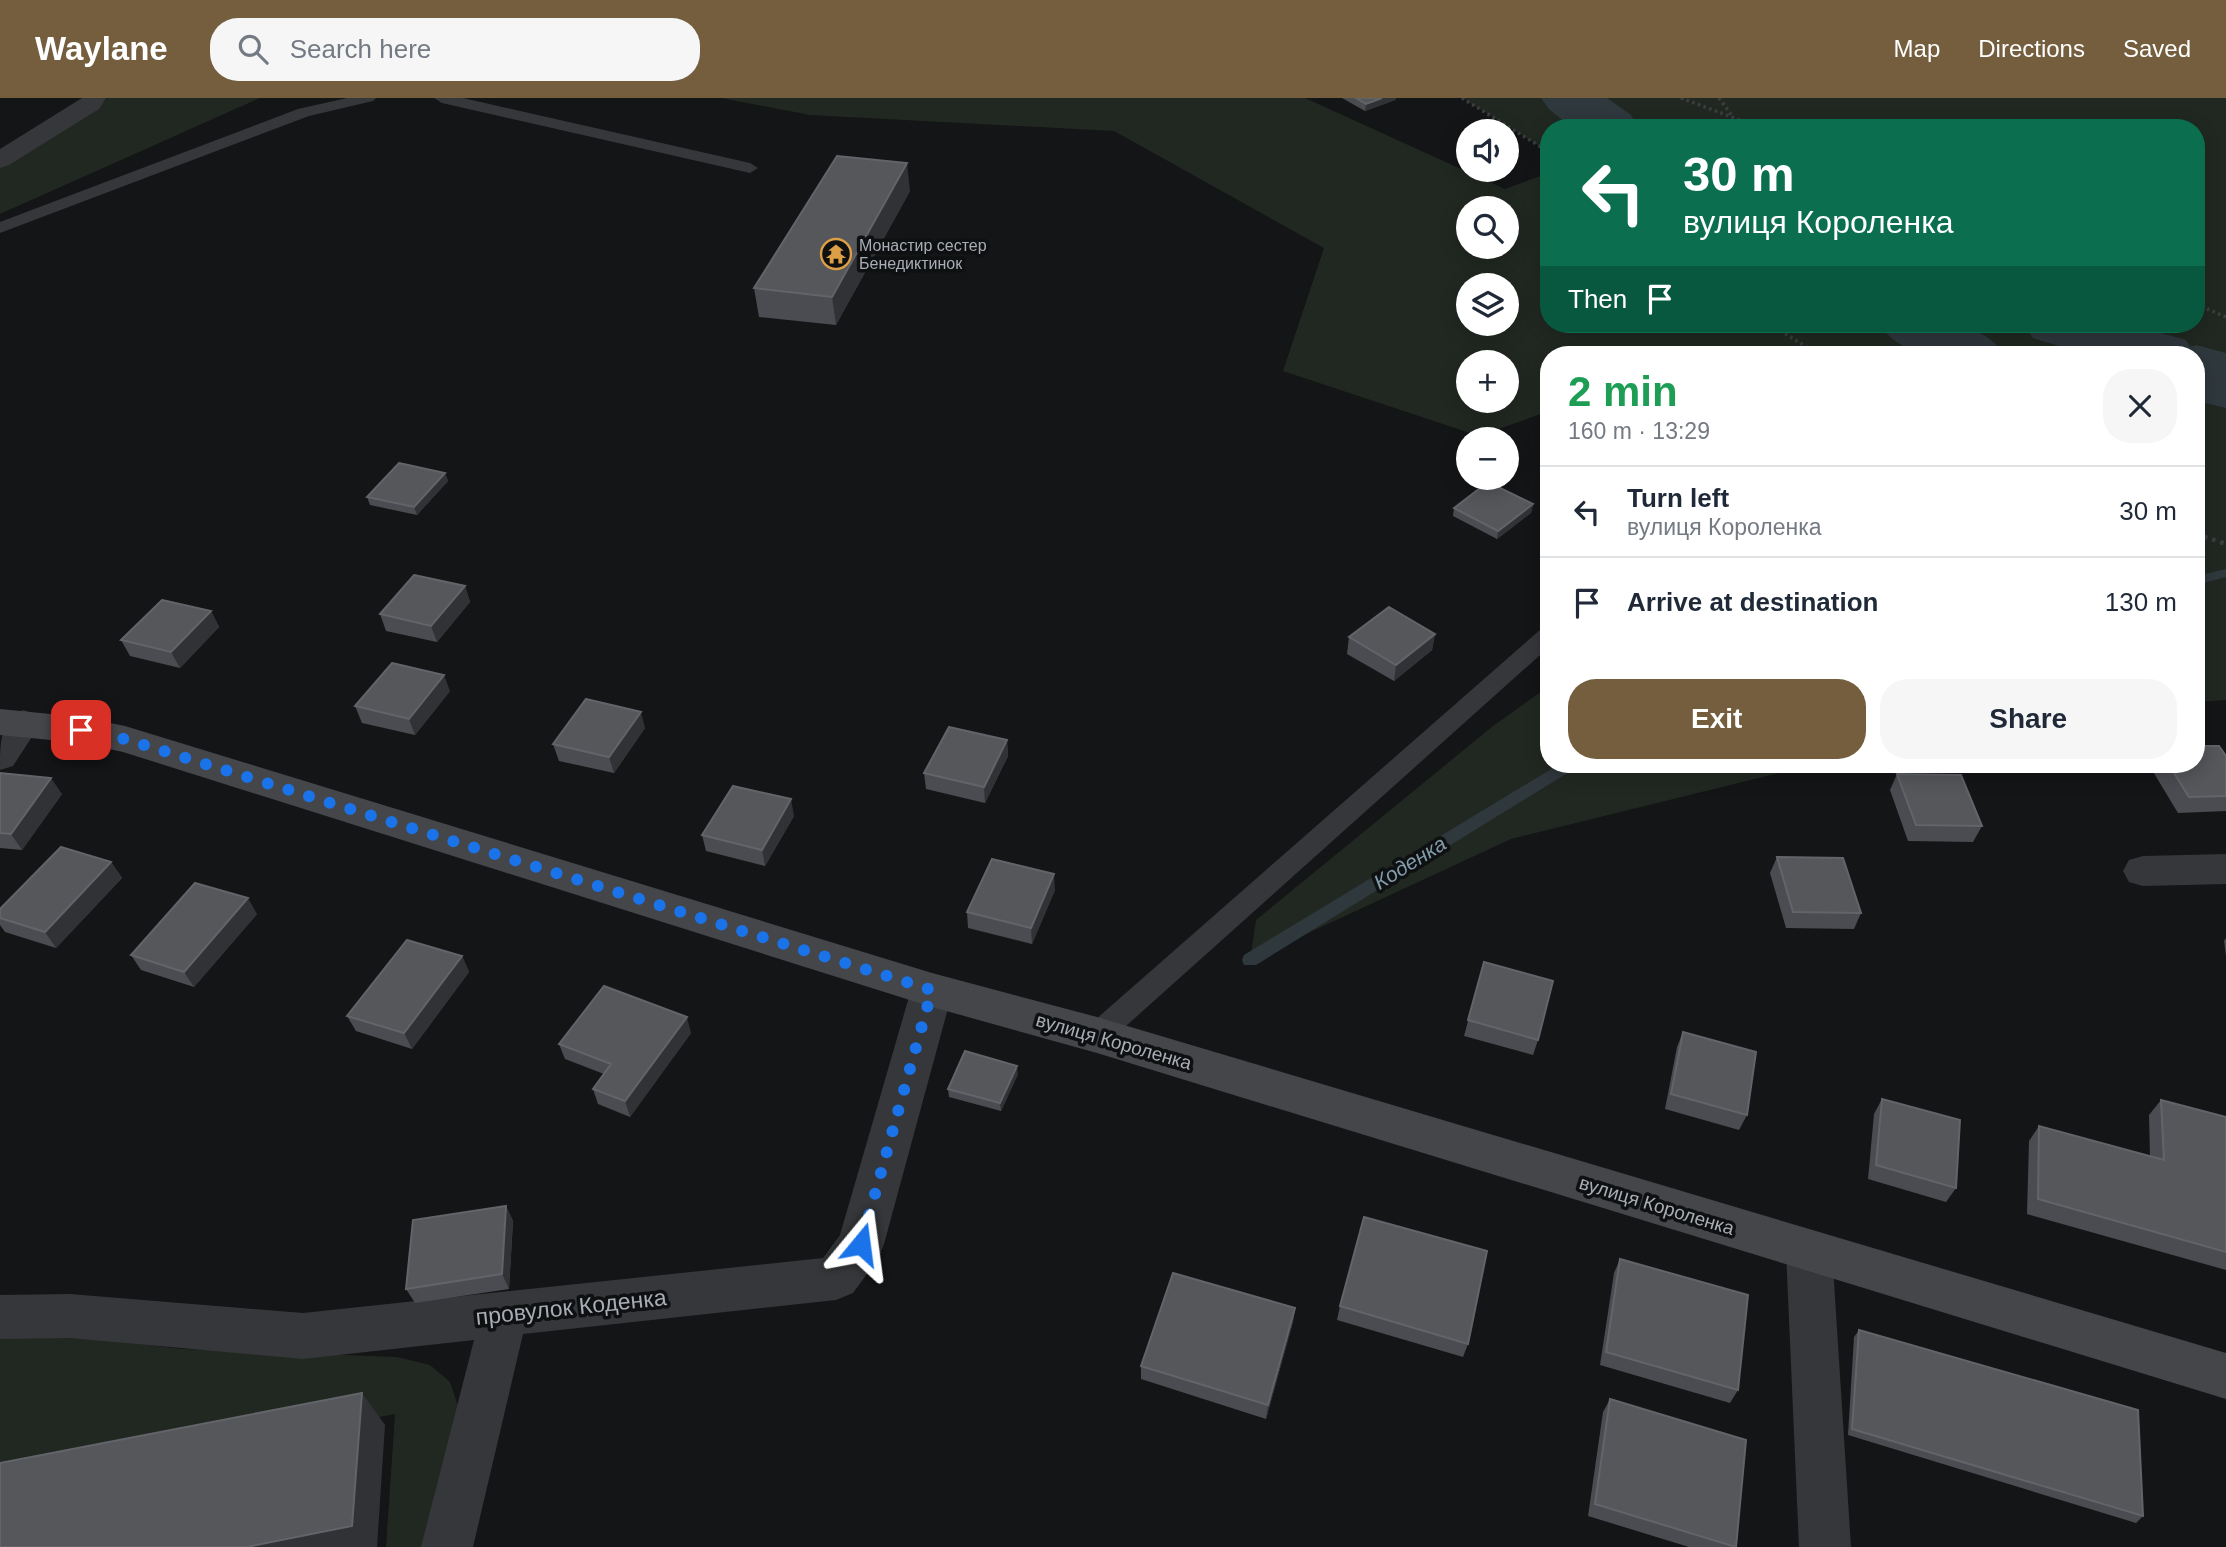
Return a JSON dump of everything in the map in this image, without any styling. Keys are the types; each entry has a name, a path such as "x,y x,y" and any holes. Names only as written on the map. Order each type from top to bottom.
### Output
{"street":[{"path":"0,160 97,100"},
{"name":"вулиця Короленка","path":"8,734 81,730 125,739 932,990 1097,1035 2226,1376"},
{"path":"2143,871 2226,869"},
{"name":"провулок Коденка","path":"0,1317 70,1316 303,1336 836,1278 861,1244 932,990"},
{"path":"1809,1251 1825,1547"},
{"path":"447,1547 503,1315"}],"lane":[{"path":"0,228 304,112 368,98"},
{"path":"442,98 750,168"},
{"path":"1097,1035 1540,642"}],"path":[{"path":"1462,98 1540,146"},
{"path":"1682,98 1738,119"},
{"path":"1719,98 1733,117"},
{"path":"2205,308 2226,317"},
{"path":"1784,333 1805,346"},
{"path":"2205,537 2226,544"}],"shaded area":[{"path":"108,98 260,98 0,214 0,160 90,104"},
{"path":"721,98 1305,98 1456,167 1456,182 1490,182 1505,189 1540,176 1540,333 2205,333 2205,119 1540,119 1540,146 1519,133 1519,119 1496,119 1462,98 2226,98 2226,700 2205,701 2205,346 1540,346 1540,414 1504,427 1456,428 1283,371 1324,248 1114,131 810,115"},
{"path":"1540,692 1540,773 1779,773 1511,839 1250,960 1256,920 1493,726"},
{"path":"68,1336 182,1349 397,1357 430,1365 450,1382 459,1409 429,1547 386,1547 395,1414 8,1488 0,1525 0,1337"}],"building":[{"path":"1356,98 1382,98 1366,104"},
{"path":"837,156 907,163 832,297 754,288"},
{"path":"399,463 445,473 414,507 367,497"},
{"path":"1478,490 1504,490 1533,504 1498,531 1454,508"},
{"path":"414,575 465,586 431,626 380,614"},
{"path":"162,600 211,611 171,652 121,640"},
{"path":"1389,607 1435,634 1396,665 1349,637"},
{"path":"392,663 444,675 409,719 355,706"},
{"path":"586,699 641,712 609,757 553,744"},
{"path":"949,727 1007,740 984,787 924,773"},
{"path":"2205,746 2219,746 2226,756 2226,796 2189,797 2174,773 2205,773"},
{"path":"0,773 51,778 11,834 0,833"},
{"path":"1897,774 1961,775 1982,826 1916,825"},
{"path":"733,786 791,799 762,850 702,835"},
{"path":"61,847 111,862 45,932 0,918 0,909"},
{"path":"1777,857 1843,858 1861,913 1793,912"},
{"path":"992,859 1054,874 1031,928 967,912"},
{"path":"195,883 248,898 184,972 131,955"},
{"path":"407,940 462,956 404,1033 347,1016"},
{"path":"1484,962 1553,981 1538,1040 1468,1020"},
{"path":"604,986 687,1017 625,1101 593,1089 611,1064 559,1044"},
{"path":"1683,1032 1756,1052 1747,1115 1671,1094"},
{"path":"965,1051 1017,1066 1000,1103 948,1089"},
{"path":"1882,1099 1960,1120 1956,1188 1876,1165"},
{"path":"2161,1100 2226,1117 2226,1252 2038,1199 2039,1126 2164,1160"},
{"path":"506,1206 502,1274 406,1289 413,1220"},
{"path":"1364,1217 1487,1251 1468,1344 1340,1306"},
{"path":"1620,1259 1748,1295 1738,1390 1606,1352"},
{"path":"1173,1273 1295,1308 1268,1405 1141,1366"},
{"path":"1859,1330 2138,1410 2143,1516 1852,1429"},
{"path":"362,1393 352,1526 247,1547 0,1547 0,1463"},
{"path":"1610,1399 1746,1440 1736,1547 1595,1504"}],"waterway":[{"path":"1570,98 1598,119"},
{"path":"1930,333 1953,346"},
{"path":"2087,333 2131,346"},
{"path":"2205,369 2210,370 2226,387"},
{"name":"Коденка","path":"2205,579 2226,573"},
{"name":"Коденка","path":"1250,960 1556,773"}],"place":[{"name":"Монастир сестер Бенедиктинок","path":"836,254"}],"route":[{"path":"81,730 125,739 932,990 861,1244"}]}
